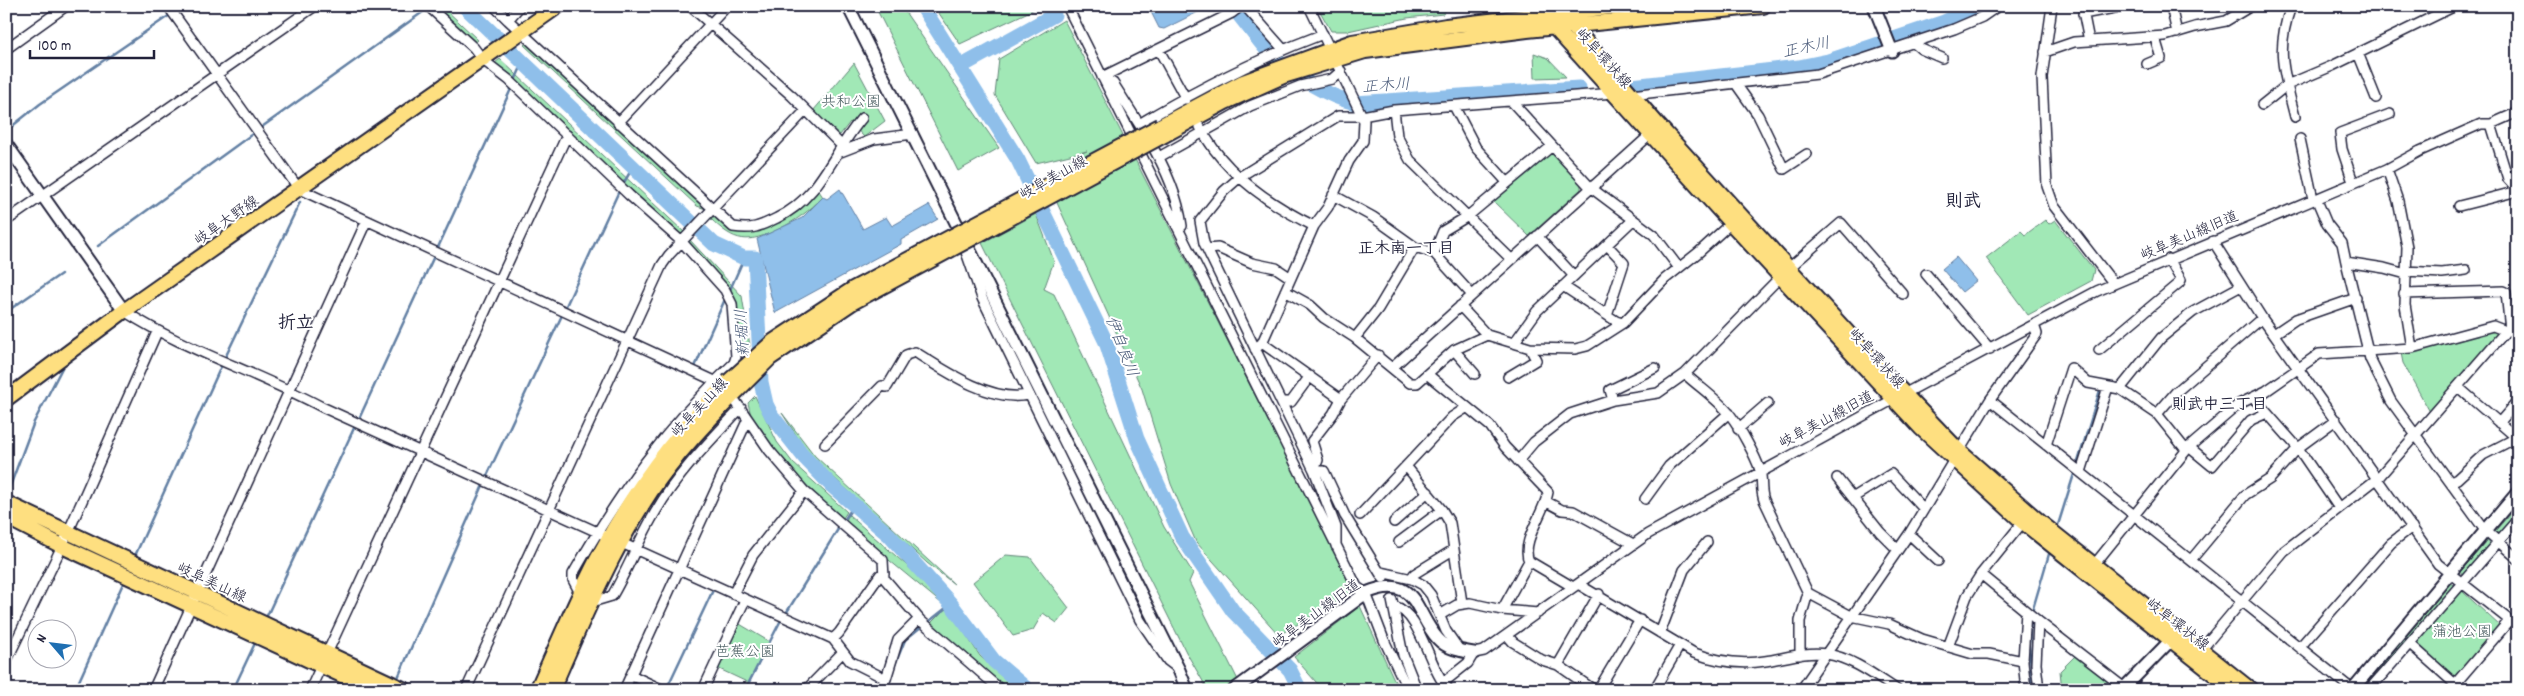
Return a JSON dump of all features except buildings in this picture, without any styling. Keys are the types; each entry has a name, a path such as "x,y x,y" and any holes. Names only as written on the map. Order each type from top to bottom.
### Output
{"main road":[{"name":"岐阜大野線","path":"6,399 124,310 299,189 467,69 516,27 549,6"},
{"name":"岐阜大野線","path":"516,27 558,6"},
{"name":"岐阜美山線","path":"1335,59 1384,35 1539,10 1619,6"},
{"name":"岐阜美山線","path":"552,690 586,599 603,535 651,472 692,420 770,358 853,302 1162,130 1253,89 1335,59 1366,51 1404,45 1554,27 1763,6"},
{"name":"岐阜環状線","path":"1539,10 1731,223 1785,272"},
{"name":"岐阜環状線","path":"1558,10 1785,272 1899,397 1957,456 2023,522 2234,690"},
{"name":"岐阜美山線","path":"537,690 586,599 628,546 651,492 675,458 729,391"},
{"name":"岐阜環状線","path":"1957,456 2252,690"},
{"name":"岐阜美山線","path":"6,503 65,540"},
{"name":"岐阜美山線","path":"6,517 65,540 194,599 327,652 405,690"},
{"name":"岐阜美山線","path":"194,599 321,665 374,690"}],"street":[{"path":"6,49 66,6"},
{"path":"168,6 299,189 366,222 500,281 729,391 747,421 804,491 883,560 884,578 919,619 1001,690"},
{"path":"6,221 218,76 316,6"},
{"path":"428,6 509,80 629,195 683,240 725,290 732,304 736,357 729,391 687,464 657,509 628,546"},
{"path":"494,6 711,212 733,227 751,229 792,211 812,193 862,118"},
{"path":"516,27 520,6"},
{"path":"690,6 806,110 840,150"},
{"path":"618,123 727,6"},
{"path":"848,6 1179,670 1187,690"},
{"path":"1067,6 1336,546 1357,587 1366,593 1384,640 1408,690"},
{"path":"1102,77 1232,13 1241,6"},
{"path":"1245,6 1281,50"},
{"path":"1258,346 1314,226 1333,195 1349,161 1363,141 1364,122 1362,116 1309,6"},
{"path":"1874,6 1891,49"},
{"path":"1631,95 1818,74 1954,29 1998,6"},
{"path":"2052,6 2042,77 2048,186 2054,206 2114,284"},
{"path":"2089,41 2082,10 2125,6"},
{"path":"2171,6 2176,33"},
{"path":"2045,52 2089,41 2155,38 2226,21 2240,9 2251,6"},
{"path":"2291,6 2283,30 2281,48 2282,67 2295,117"},
{"path":"2262,105 2287,85 2454,6"},
{"path":"1139,124 1185,98 1281,50 1323,34"},
{"path":"2146,64 2161,58 2155,38"},
{"path":"1914,43 1921,49 1942,58"},
{"path":"1158,50 1185,98"},
{"path":"2358,53 2376,98"},
{"path":"1159,157 1202,130 1250,106 1300,86 1332,79 1335,59"},
{"path":"1102,77 1113,83 1159,157 1182,222 1184,238"},
{"path":"1736,84 1758,115 1784,169 1807,154"},
{"path":"1336,546 1336,527 1314,470 1281,402 1258,346 1207,249 1200,222 1224,191 1241,176 1338,116 1362,116 1394,110 1614,93"},
{"path":"1512,102 1590,187 1654,235 1679,268"},
{"path":"1454,106 1476,148 1507,182"},
{"path":"466,690 662,265 683,240 806,110"},
{"path":"1394,110 1397,136 1410,160 1511,259"},
{"name":"岐阜美山線旧道","path":"1234,690 1366,593 1380,587 1404,591 1420,607 1437,638 1445,645 1460,651 1474,653 1484,651 1633,544 1760,471 2034,325 2114,284 2168,260 2386,168 2482,124 2490,124 2518,112"},
{"path":"2353,182 2342,149 2340,133 2390,114"},
{"path":"2458,206 2518,190 2508,179 2490,124"},
{"path":"1202,130 1215,152 1257,192 1285,212 1314,226"},
{"path":"840,150 874,139 913,134"},
{"path":"1393,367 1590,187 1651,134"},
{"path":"310,690 419,451 567,135"},
{"path":"2300,140 2315,198 2327,224 2342,243 2368,352 2391,401 2484,529 2518,559"},
{"path":"6,144 124,310 157,332 291,390 419,451 603,535 679,567 745,600 833,639 842,653 857,666 886,679"},
{"path":"1434,252 1443,231 1468,216 1552,146"},
{"path":"2386,168 2398,201 2404,226 2407,247 2404,294 2412,348"},
{"path":"1333,195 1373,217 1416,247 1434,252 1472,295"},
{"path":"1514,343 1537,311 1633,220"},
{"path":"153,690 366,222"},
{"path":"1460,306 1487,335 1530,348 1575,349 1587,346 1624,323 1654,289 1731,223"},
{"path":"1518,461 1534,442 1559,421 1591,405 1658,393 1685,374 1785,272 1841,223 1903,294"},
{"path":"1537,236 1574,276"},
{"path":"2213,241 2262,318 2438,564 2518,628"},
{"path":"1606,245 1624,263 1607,315"},
{"path":"1355,338 1378,309 1416,247"},
{"path":"1207,249 1218,248 1252,263 1276,268 1291,278"},
{"path":"965,250 982,298 1140,620 1168,661 1179,670"},
{"path":"2099,350 2179,283 2181,280 2168,260"},
{"path":"2346,262 2406,272 2442,273 2466,270"},
{"path":"1926,274 1990,349"},
{"path":"1563,286 1607,315 1624,323"},
{"path":"2120,389 2161,338 2193,312 2241,286"},
{"path":"1285,291 1310,305 1324,318 1378,355 1410,382 1417,383 1454,350 1487,335"},
{"path":"2404,294 2504,291 2506,292 2511,330"},
{"path":"2274,334 2296,319 2356,298"},
{"path":"2157,414 2176,392 2262,318"},
{"path":"1801,690 1909,534 1990,400 2037,334 2034,325"},
{"path":"2094,565 2188,449 2239,404 2254,397 2325,352 2368,352 2412,348 2493,326 2511,330"},
{"path":"2201,650 2284,551 2378,478 2511,330"},
{"path":"6,662 65,540 157,332"},
{"path":"1258,346 1310,376 1341,399"},
{"path":"1508,377 1536,360 1530,348"},
{"path":"1454,350 1475,374"},
{"path":"825,444 882,386 888,387 906,355 915,352 950,375 972,384 1018,397 1028,395"},
{"path":"1314,470 1318,460 1312,441 1333,414 1341,399 1378,355"},
{"path":"1613,400 1610,390 1655,368"},
{"path":"2046,445 2071,368 2088,383 2120,389 2157,414 2188,449 2212,466 2251,420 2268,413"},
{"path":"1427,374 1490,426 1518,461 1548,492 1547,502 1527,548 1526,556 1529,561 1576,585 1599,594 1680,645 1705,657 1743,663 1800,655 1826,654 1844,659 1897,690"},
{"path":"1685,374 1729,413 1738,429 1760,471 1764,500 1808,593 1851,616 1889,624 1922,639 1973,654 1989,654 2023,661"},
{"path":"1281,402 1291,402 1310,376"},
{"path":"2077,469 2108,387"},
{"path":"2451,482 2483,456 2517,439 2458,387"},
{"path":"603,535 661,443 729,391"},
{"path":"2254,397 2298,448 2339,508"},
{"path":"1990,400 2352,690 2484,529 2518,492"},
{"path":"1738,429 1768,402"},
{"path":"2500,423 2518,402"},
{"path":"1360,516 1452,417 1466,408"},
{"path":"1645,500 1669,466 1729,413"},
{"path":"2191,560 2245,495 2270,480 2298,448 2336,420"},
{"path":"624,690 747,421"},
{"path":"1406,466 1442,510 1450,523 1462,603"},
{"path":"1314,470 1324,471 1345,516 1382,575 1412,579 1423,586 1431,595 1446,631 1460,651"},
{"path":"1854,498 1891,474 1924,509"},
{"path":"1837,478 1880,532 1898,550"},
{"path":"733,594 753,555 804,491"},
{"path":"1394,522 1428,492"},
{"path":"1547,502 1562,510 1573,511 1633,544"},
{"path":"1399,542 1442,510"},
{"path":"2369,690 2518,519"},
{"path":"1948,647 1967,596 1981,574 2023,522"},
{"path":"2300,647 2391,543 2412,527"},
{"path":"1909,534 1938,561"},
{"path":"1660,632 1684,570 1708,542"},
{"path":"1412,579 1414,574 1454,550"},
{"path":"1502,610 1529,561"},
{"path":"833,639 840,633 880,575 884,573"},
{"path":"1981,574 2124,689 2172,640"},
{"path":"1800,655 1800,621 1808,593"},
{"path":"1558,665 1599,594"},
{"path":"703,690 745,600"},
{"path":"1417,690 1403,655 1393,603 1402,608 1412,620 1446,686 1468,663 1474,653"},
{"path":"1440,615 1462,603 1502,610 1538,613"},
{"path":"2026,690 2023,661 2032,616"},
{"path":"2032,616 2039,690"},
{"path":"880,690 886,679 898,640 919,619"},
{"path":"1598,690 1640,620"},
{"path":"2410,644 2452,687 2509,621"},
{"path":"1507,635 1542,660 1558,665 1594,690"},
{"path":"1654,690 1680,645"},
{"path":"806,690 842,653"},
{"path":"630,675 663,690"}],"green space":[{"path":"436,6 442,6 478,40 475,43"},
{"path":"875,6 901,6 999,148 958,171"},
{"path":"934,6 1041,6 960,44"},
{"path":"1317,6 1475,6 1447,9 1443,14 1407,18 1348,31 1331,31"},
{"path":"1064,20 1355,591 1279,635 1196,542 1171,484 1142,389 1053,194 1067,189 1059,169 1071,158 1087,151 1036,163 995,95 999,59"},
{"path":"528,41 706,209 697,206 524,45"},
{"path":"1534,53 1548,58 1566,77 1535,78"},
{"path":"500,59 685,233 683,235 679,234 495,63"},
{"name":"共和公園","path":"854,63 885,121 864,137 850,122 840,135 813,111"},
{"path":"1549,153 1553,153 1581,184 1581,189 1529,236 1492,200"},
{"path":"819,191 823,197 813,207 792,222 759,237 750,239 735,236 710,218 714,215 732,228 750,233 801,209"},
{"path":"1036,214 1054,261 1044,289 1054,294 1164,527 1193,573 1189,582 1243,690 1208,690 1186,652 982,243"},
{"path":"2045,220 2049,224 2055,220 2094,270 2091,281 2028,315 1986,258 2021,231 2025,235"},
{"path":"689,239 742,296 750,346 742,353 739,344 737,302 687,242"},
{"path":"2497,330 2498,333 2430,412 2403,363 2401,353"},
{"path":"755,396 777,442 793,463 847,512 843,518 799,478 771,447 762,430 752,420 748,403"},
{"path":"782,413 815,456 954,584 927,563 808,454"},
{"path":"2518,505 2518,513 2499,534 2495,531"},
{"path":"849,515 928,584 941,599 941,603 844,523"},
{"path":"2487,541 2490,543 2463,576 2460,572"},
{"path":"1006,555 1030,557 1069,608 1057,623 1043,613 1033,630 1013,636 973,582"},
{"path":"2450,583 2455,586 2366,689 2363,684"},
{"name":"蒲池公園","path":"2462,591 2500,626 2455,678 2415,643"},
{"path":"1360,606 1399,690 1323,690 1294,657"},
{"path":"945,609 951,612 980,656 1018,690 1006,690 931,623"},
{"name":"芭蕉公園","path":"738,623 770,642 749,683 715,667"},
{"path":"2076,655 2116,686 2116,689 2062,690 2060,671"}],"water":[{"path":"1148,6 1210,6 1164,29 1159,28"},
{"path":"840,189 863,229 886,217 892,226 929,205 938,219 901,240 901,244 775,313 757,239 802,218 823,197 827,199"},
{"path":"1956,257 1976,281 1962,292 1942,269"}],"waterway":[{"path":"175,11 182,6"},
{"name":"新堀川","path":"464,6 714,244 744,258 755,258 761,382 766,404 772,416 805,458 832,486 889,535 951,604 994,661 1028,690"},
{"name":"伊自良川","path":"922,6 1018,160 1106,342 1137,439 1182,537 1233,611 1290,670 1300,690"},
{"name":"正木川","path":"1232,6 1271,55 1279,62 1299,77 1322,90 1355,103 1579,88"},
{"name":"正木川","path":"1632,86 1799,67 1828,61 1944,22 1979,6"},
{"path":"259,129 427,9"},
{"path":"6,131 40,104 170,15"},
{"name":"正木川","path":"960,67 1054,15"},
{"path":"358,421 523,63"},
{"path":"98,246 255,132"},
{"path":"565,308 619,191 633,167"},
{"path":"134,558 223,362 300,202"},
{"path":"729,292 744,258"},
{"path":"6,312 61,274"},
{"path":"694,369 726,297"},
{"path":"486,478 563,313"},
{"path":"6,497 34,422 62,368"},
{"path":"2077,465 2100,390"},
{"path":"265,620 355,426"},
{"path":"2058,525 2075,471"},
{"path":"396,682 484,483"},
{"path":"843,522 852,508"},
{"path":"785,615 840,526"},
{"path":"2032,612 2049,554"},
{"path":"75,690 125,579"},
{"path":"666,690 714,588"},
{"path":"927,623 951,604"},
{"path":"2031,618 2029,645 2033,690"},
{"path":"745,690 781,620"},
{"path":"894,667 905,640 922,626"},
{"path":"233,690 256,641"}],"district":[{"name":"則武","path":"1963,200"},
{"name":"正木南一丁目","path":"1406,247"},
{"name":"折立","path":"296,322"},
{"name":"則武中三丁目","path":"2219,403"}]}
